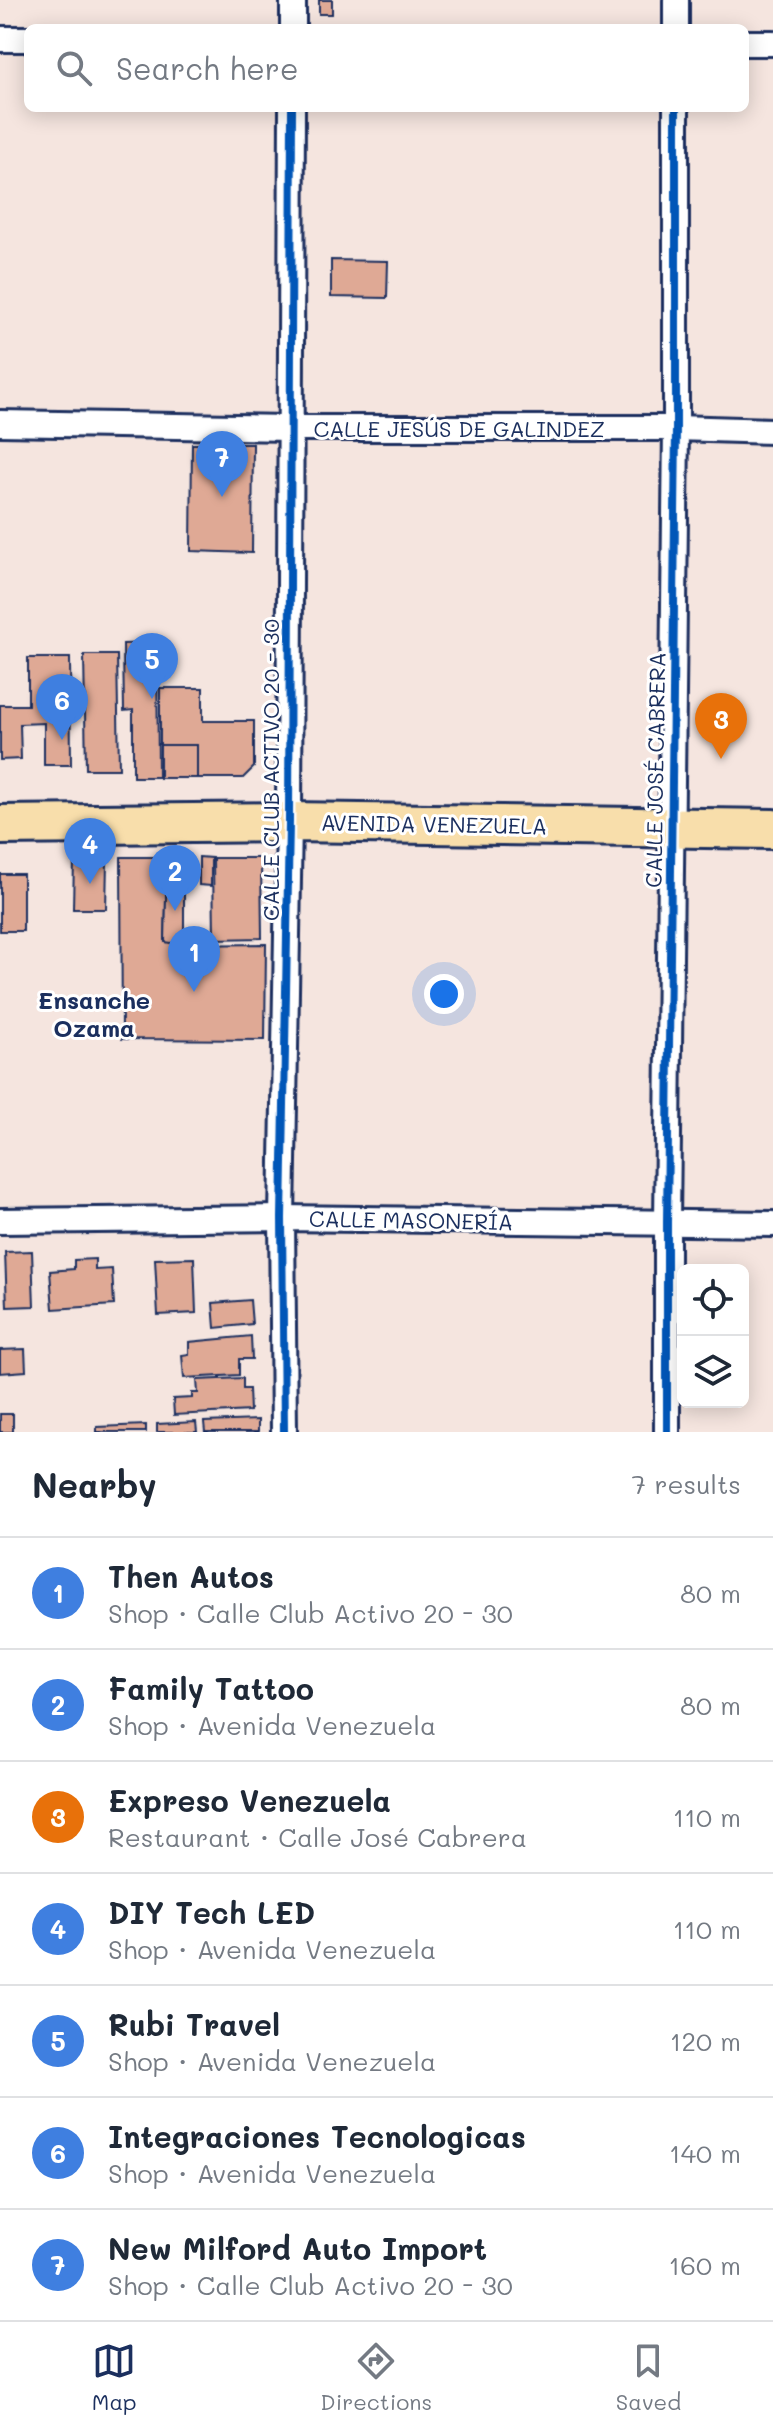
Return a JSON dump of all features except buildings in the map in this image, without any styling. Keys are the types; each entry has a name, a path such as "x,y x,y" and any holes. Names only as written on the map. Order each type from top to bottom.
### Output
{"main road":[{"name":"AVENIDA VENEZUELA","path":"0,825 289,822 773,829"}],"street":[{"path":"293,0 293,24"},
{"path":"676,0 676,24"},
{"path":"0,39 24,39"},
{"path":"749,43 773,43"},
{"name":"CALLE CLUB ACTIVO 20 - 30","path":"284,1432 282,1218 289,822 292,112"},
{"name":"CALLE JOSÉ CABRERA","path":"667,1432 676,112"},
{"name":"CALLE JESÚS DE GALINDEZ","path":"0,423 773,431"},
{"name":"CALLE MASONERÍA","path":"0,1221 282,1218 773,1224"}],"cycle path":[{"path":"284,1432 282,1218 289,822 292,112"},
{"path":"667,1432 676,112"}],"place":[{"name":"New Milford Auto Import","path":"222,497"},
{"name":"Rubi Travel","path":"152,699"},
{"name":"Integraciones Tecnologicas","path":"62,740"},
{"name":"Expreso Venezuela","path":"721,759"},
{"name":"DIY Tech LED","path":"90,884"},
{"name":"Family Tattoo","path":"175,911"},
{"name":"Then Autos","path":"194,992"}],"district":[{"name":"Ensanche Ozama","path":"94,1013"}]}
